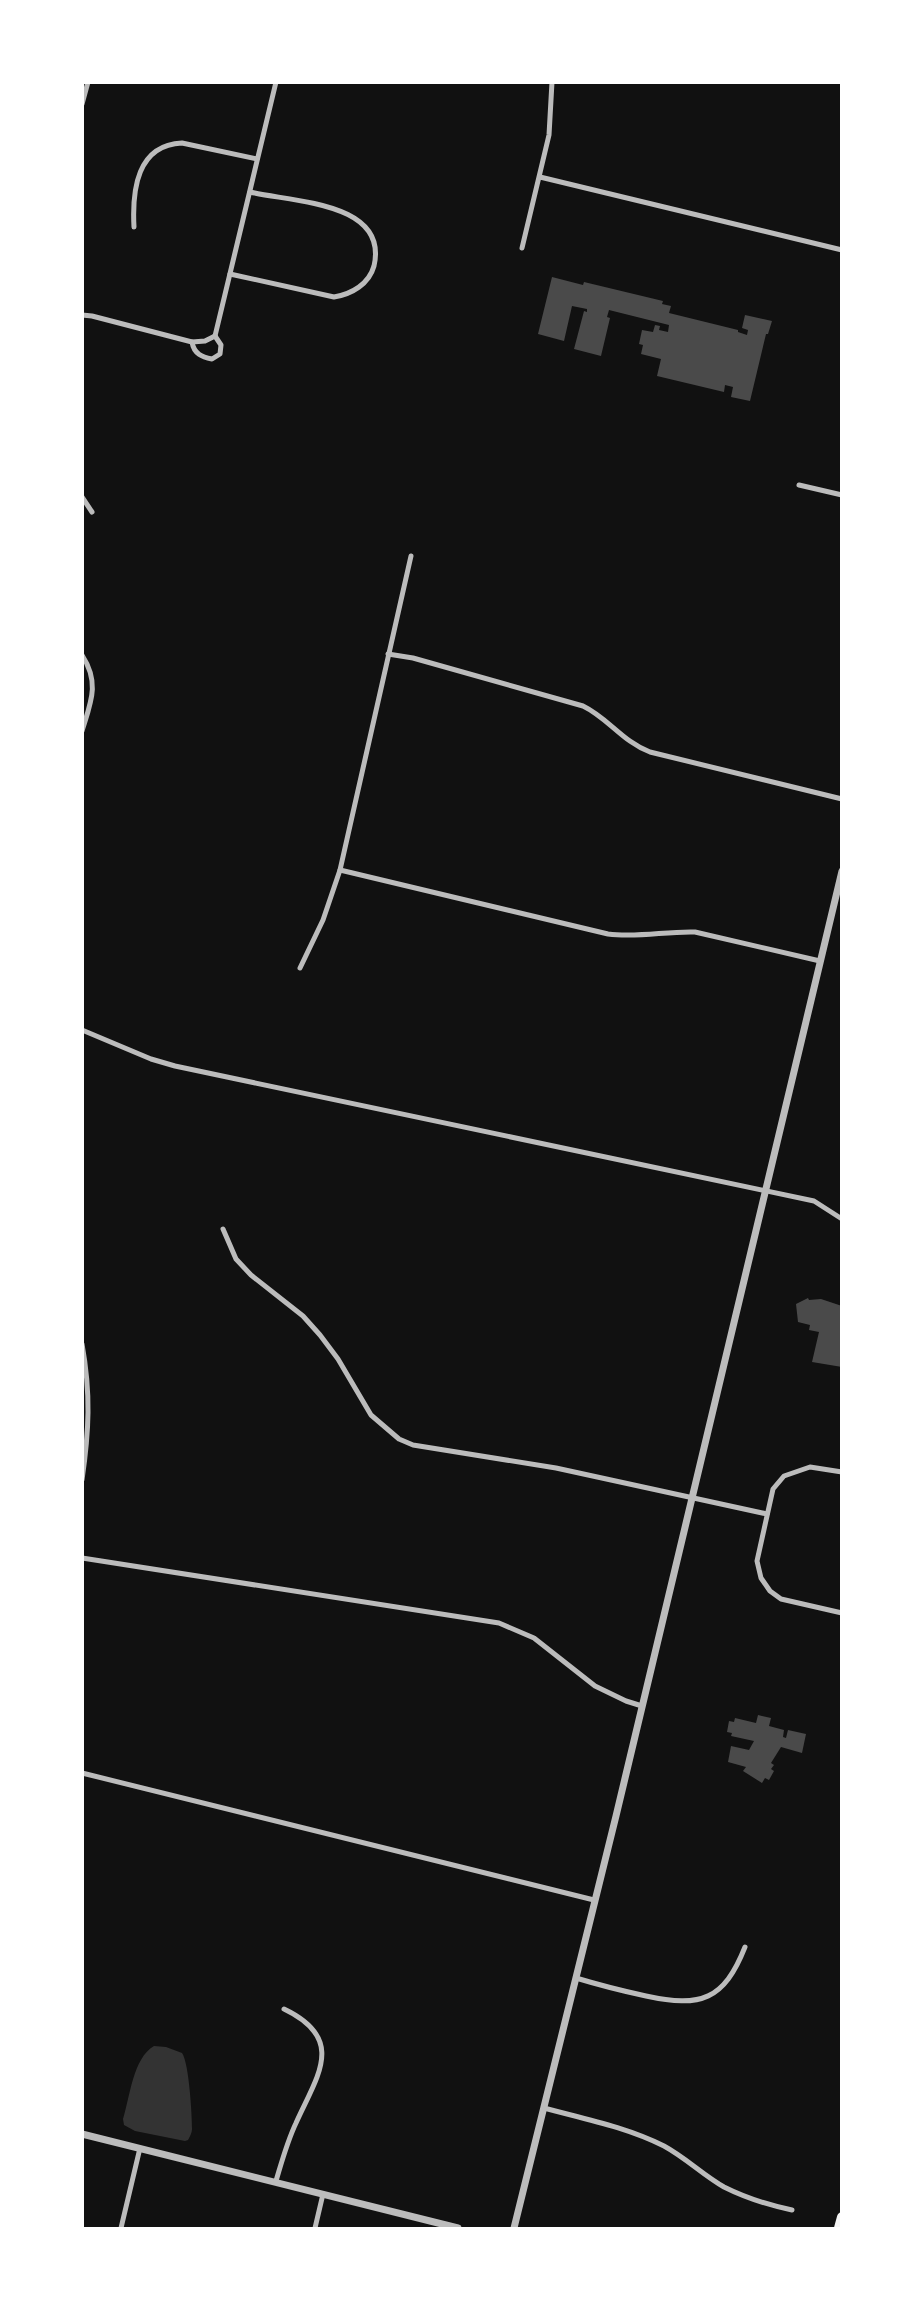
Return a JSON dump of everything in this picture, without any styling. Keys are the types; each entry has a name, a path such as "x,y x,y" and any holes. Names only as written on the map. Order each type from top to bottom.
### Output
{"highway":[{"path":"839,2228 842,2217"}],"street":[{"path":"82,104 88,82"},
{"path":"82,315 192,342 205,341 214,336 276,82"},
{"path":"522,248 549,135 552,82"},
{"path":"134,227 133,210 141,171 148,158 159,148 182,143 258,159"},
{"path":"540,177 842,250"},
{"path":"230,274 334,297 342,296 364,284 374,266 373,238 362,222 348,212 250,192"},
{"path":"192,342 196,353 203,358 212,359 220,354 221,345 214,336"},
{"path":"799,486 842,495"},
{"path":"82,497 92,512"},
{"path":"300,968 323,920 340,870 411,556"},
{"path":"388,654 413,658 583,706 602,717 631,743 650,752 842,799"},
{"path":"82,655 93,678 93,691 82,731"},
{"path":"340,870 608,934 638,936 695,932 820,961"},
{"path":"514,2228 642,1706 842,871"},
{"path":"82,1030 151,1059 175,1066 814,1201 842,1219"},
{"path":"223,1229 236,1259 251,1275 303,1316 338,1359 371,1414 399,1439 413,1445 556,1468 767,1514"},
{"path":"82,1344 90,1401 89,1433 82,1480"},
{"path":"842,1472 810,1467 784,1476 773,1489 757,1562 761,1578 770,1591 781,1599 842,1614"},
{"path":"82,1558 499,1623 534,1638 595,1686 626,1701 642,1706"},
{"path":"82,1773 594,1900"},
{"path":"576,1978 672,2002 693,2001 712,1994 724,1985 738,1966 745,1947"},
{"path":"276,2181 288,2143 319,2075 322,2059 320,2043 313,2028 300,2017 284,2009"},
{"path":"544,2108 618,2128 649,2139 682,2157 723,2186 750,2199 792,2210"},
{"path":"82,2134 458,2228"},
{"path":"122,2228 140,2148"},
{"path":"315,2228 323,2194"}],"shaded area":[{"path":"154,2046 166,2047 182,2053 187,2067 190,2089 192,2132 188,2140 135,2131 124,2125 123,2119 133,2079 141,2059"}],"building":[{"path":"552,277 583,285 584,282 663,301 662,304 671,306 669,313 738,330 738,332 747,335 748,330 742,328 745,315 772,321 768,334 766,334 750,401 731,397 733,387 725,385 724,392 657,376 661,359 641,354 643,345 639,344 642,330 653,332 655,325 660,326 659,330 668,332 669,325 609,310 607,317 610,318 601,356 574,349 584,311 587,312 587,309 572,306 564,341 538,334"},
{"path":"808,1298 809,1300 821,1299 842,1306 842,1367 812,1362 819,1332 809,1330 810,1325 798,1322 796,1304"},
{"path":"758,1715 771,1718 769,1726 784,1730 783,1737 786,1738 788,1730 806,1734 802,1753 781,1747 771,1763 774,1765 771,1769 774,1771 769,1780 765,1778 762,1783 743,1771 746,1767 728,1762 731,1746 749,1750 754,1741 731,1736 732,1733 727,1732 729,1721 734,1722 735,1718 756,1723"}]}
